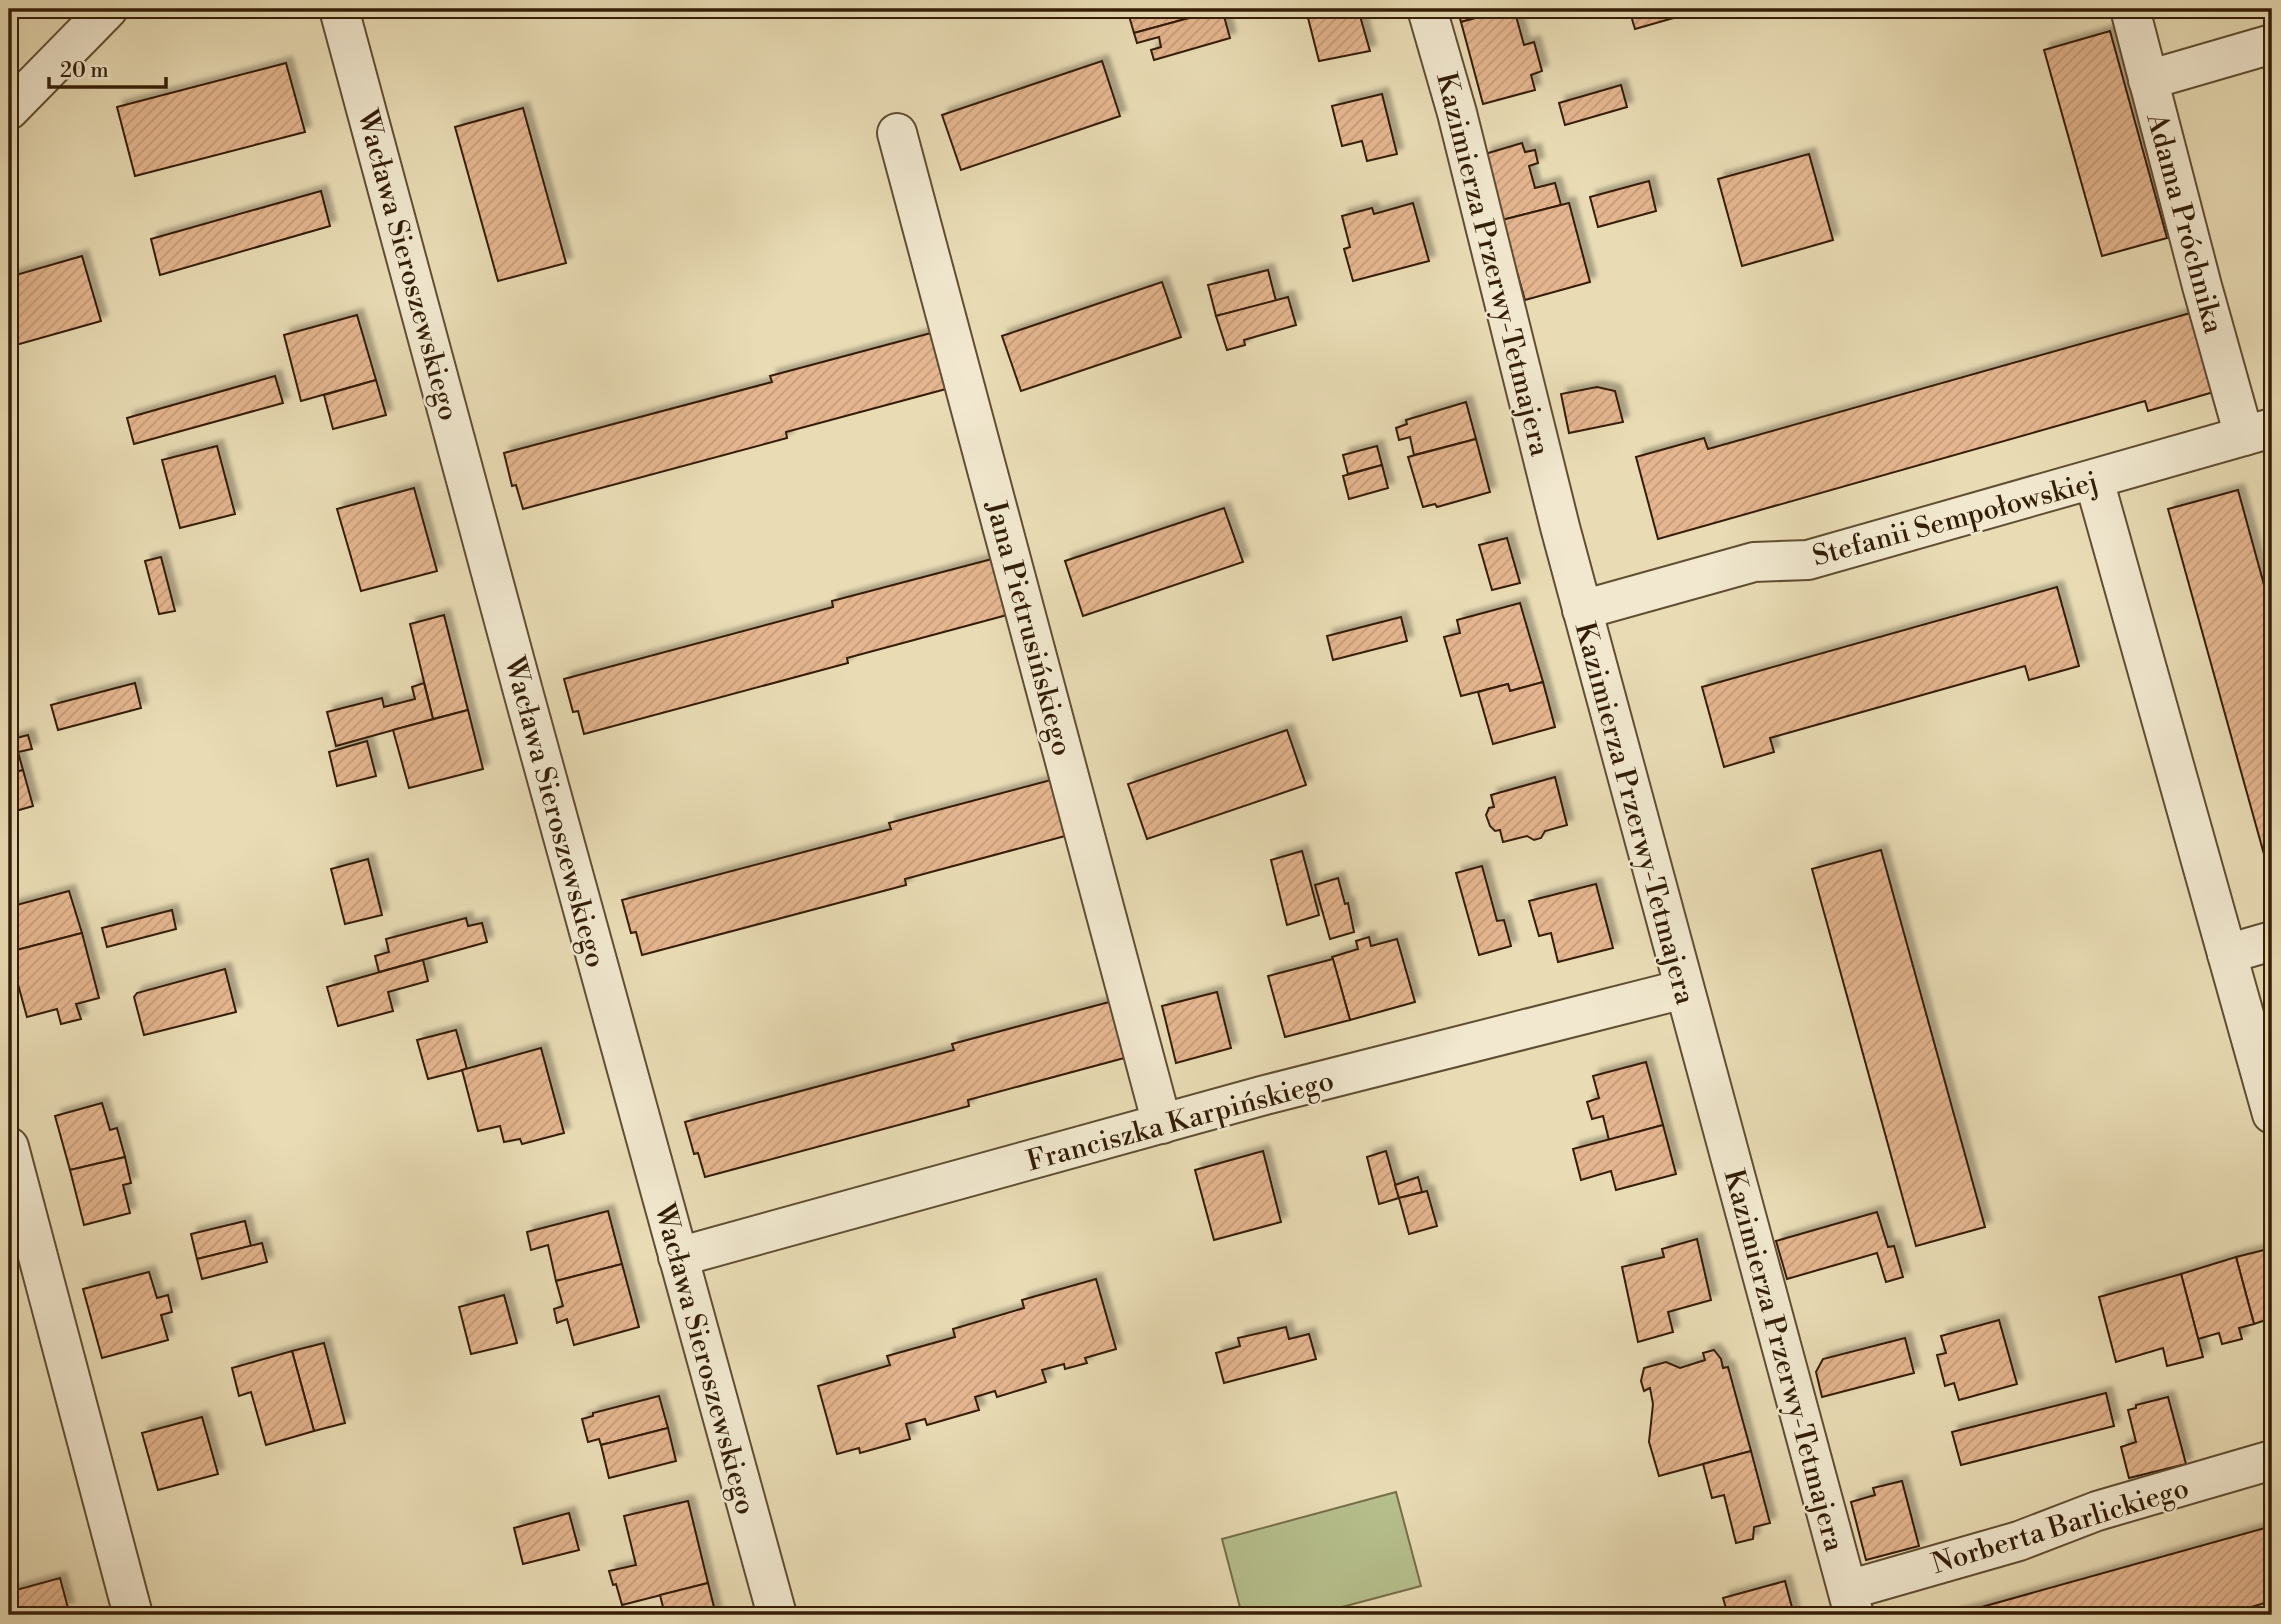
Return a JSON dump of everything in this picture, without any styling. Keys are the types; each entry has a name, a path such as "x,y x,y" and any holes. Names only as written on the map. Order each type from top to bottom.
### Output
{"street":[{"path":"9,110 107,9"},
{"name":"Wacława Sieroszewskiego","path":"339,9 527,708 777,1615"},
{"name":"Kazimierza Przerwy-Tetmajera","path":"1427,9 1457,113 1582,610 1851,1602"},
{"name":"Adama Próchnika","path":"2130,9 2202,286 2258,432"},
{"path":"2148,80 2272,44"},
{"name":"Jana Pietrusińskiego","path":"897,133 1162,1124"},
{"name":"Stefanii Sempołowskiej","path":"1582,610 1754,562 1808,560 2258,432"},
{"path":"2094,480 2272,1114"},
{"path":"2227,954 2272,941"},
{"name":"Franciszka Karpińskiego","path":"678,1257 1162,1124 1684,989"},
{"path":"9,1147 133,1615"},
{"name":"Norberta Barlickiego","path":"1851,1602 2096,1511 2272,1461"}],"green space":[{"path":"1396,1492 1421,1586 1312,1615 1242,1615 1222,1539"}],"building":[{"path":"1127,9 1222,9 1134,33"},
{"path":"1222,9 1230,38 1154,60 1151,50 1161,47 1159,37 1137,43 1134,33"},
{"path":"1358,9 1370,51 1319,61 1306,10"},
{"path":"1457,9 1508,9 1461,22"},
{"path":"1514,9 1524,45 1534,42 1542,71 1531,75 1535,90 1483,104 1461,22"},
{"path":"1629,9 1705,9 1635,29"},
{"path":"2110,31 2167,238 2102,256 2044,50"},
{"path":"1102,61 1120,116 961,170 942,115"},
{"path":"286,63 305,132 135,176 117,107"},
{"path":"1621,85 1627,107 1565,125 1559,103"},
{"path":"1382,94 1397,154 1367,161 1362,141 1342,146 1332,106"},
{"path":"523,108 566,263 498,281 455,127"},
{"path":"1522,143 1525,152 1535,150 1538,163 1529,166 1535,188 1555,183 1561,205 1502,220 1485,154"},
{"path":"1809,154 1833,240 1742,266 1718,179"},
{"path":"1649,181 1656,211 1598,227 1590,197"},
{"path":"321,191 330,226 160,275 151,239"},
{"path":"1413,203 1429,261 1353,281 1344,249 1350,247 1342,216 1372,208 1374,214"},
{"path":"1569,203 1590,282 1525,300 1502,220"},
{"path":"82,256 101,321 9,347 9,277"},
{"path":"1268,270 1276,301 1216,316 1208,285"},
{"path":"1162,282 1181,337 1021,391 1002,336"},
{"path":"1288,297 1296,325 1244,340 1245,345 1227,350 1216,316"},
{"path":"2194,312 2217,391 2148,411 2145,401 1658,539 1636,457 1704,438 1708,449"},
{"path":"357,315 376,380 301,401 284,335"},
{"path":"931,333 946,389 786,432 787,438 523,509 516,485 512,486 504,453 772,382 770,376"},
{"path":"275,376 283,403 134,444 127,418"},
{"path":"376,380 386,415 333,429 324,395"},
{"path":"1597,387 1615,391 1623,422 1569,433 1561,394"},
{"path":"1466,402 1476,439 1414,455 1410,437 1399,440 1396,428 1407,424 1406,420"},
{"path":"1476,439 1490,492 1437,507 1435,504 1423,507 1408,457"},
{"path":"217,446 235,514 180,528 162,460"},
{"path":"1377,446 1382,465 1348,474 1343,455"},
{"path":"1382,465 1388,488 1349,499 1343,476"},
{"path":"414,488 437,571 361,591 337,509"},
{"path":"2238,490 2272,614 2272,883 2168,509"},
{"path":"1224,508 1243,562 1083,616 1065,561"},
{"path":"1507,538 1520,583 1492,590 1479,545"},
{"path":"161,557 175,611 159,614 145,561"},
{"path":"992,559 1007,615 847,658 848,663 584,734 578,711 573,712 564,679 833,607 832,601"},
{"path":"2057,587 2079,666 2029,680 2025,666 1770,738 1774,752 1724,767 1702,687"},
{"path":"1520,603 1543,682 1510,691 1508,684 1461,696 1444,637 1460,633 1457,620"},
{"path":"444,615 468,710 433,719 410,624"},
{"path":"1401,617 1407,641 1333,660 1327,636"},
{"path":"1543,682 1555,727 1493,744 1478,692 1508,684 1510,691"},
{"path":"135,683 141,708 58,730 51,705"},
{"path":"424,683 433,719 336,746 327,712 382,698 384,707 415,699 412,687"},
{"path":"468,710 483,769 409,788 393,730"},
{"path":"1287,730 1306,785 1147,839 1128,784"},
{"path":"28,735 32,749 18,752 23,770 9,774 9,740"},
{"path":"367,741 376,776 337,786 329,752"},
{"path":"23,770 33,806 9,813 9,774"},
{"path":"1555,777 1567,825 1545,831 1541,838 1534,840 1527,836 1503,842 1500,830 1495,831 1490,826 1486,815 1489,808 1494,807 1491,795"},
{"path":"1051,780 1065,836 905,879 906,885 642,955 636,932 631,933 622,900 891,829 889,823"},
{"path":"1881,850 1985,1227 1916,1246 1812,869"},
{"path":"1302,851 1319,915 1287,925 1271,860"},
{"path":"368,859 382,915 345,924 331,869"},
{"path":"1482,866 1497,921 1504,920 1511,946 1479,955 1456,873"},
{"path":"1338,878 1345,904 1348,903 1354,932 1330,939 1315,885"},
{"path":"1596,884 1613,948 1558,962 1551,933 1539,936 1529,901"},
{"path":"69,891 82,933 9,952 9,907"},
{"path":"172,910 176,929 107,947 102,928"},
{"path":"466,918 468,926 482,923 487,942 379,972 375,956 389,952 386,939"},
{"path":"82,933 99,998 76,1004 81,1019 61,1024 57,1009 27,1017 9,952"},
{"path":"1369,937 1371,946 1397,939 1415,1002 1350,1020 1332,957 1358,949 1356,941"},
{"path":"1333,959 1350,1020 1285,1037 1268,976"},
{"path":"423,960 428,981 388,992 393,1011 338,1026 327,987"},
{"path":"225,969 236,1012 144,1035 134,997 137,993"},
{"path":"1217,992 1231,1048 1176,1063 1162,1006"},
{"path":"1113,1001 1128,1057 968,1100 969,1106 705,1177 698,1153 694,1154 685,1122 954,1050 952,1044"},
{"path":"456,1030 467,1069 428,1079 417,1040"},
{"path":"541,1048 564,1133 522,1144 520,1139 504,1142 500,1126 478,1131 462,1070"},
{"path":"1646,1062 1663,1125 1609,1140 1603,1116 1592,1119 1587,1102 1599,1098 1593,1076"},
{"path":"102,1103 110,1130 117,1128 125,1157 70,1170 55,1116"},
{"path":"1663,1125 1676,1174 1616,1190 1611,1171 1581,1180 1573,1149"},
{"path":"1263,1151 1281,1222 1214,1240 1195,1170"},
{"path":"1386,1151 1399,1198 1379,1204 1367,1157"},
{"path":"125,1157 131,1183 123,1185 130,1213 84,1225 70,1170"},
{"path":"1418,1177 1422,1192 1399,1198 1395,1185"},
{"path":"1427,1191 1437,1226 1409,1234 1399,1198"},
{"path":"608,1211 622,1264 556,1281 548,1245 531,1250 527,1232"},
{"path":"1877,1212 1888,1247 1894,1246 1903,1277 1886,1282 1877,1253 1787,1279 1776,1241"},
{"path":"245,1221 251,1246 197,1259 191,1234"},
{"path":"1697,1239 1711,1300 1668,1312 1673,1332 1638,1342 1622,1267 1664,1257 1662,1249"},
{"path":"262,1243 267,1262 202,1279 197,1259"},
{"path":"2272,1248 2272,1318 2254,1324 2236,1257"},
{"path":"2236,1257 2254,1324 2239,1328 2242,1339 2222,1344 2219,1333 2198,1339 2181,1274"},
{"path":"622,1264 639,1327 574,1345 567,1319 557,1323 554,1309 563,1306 556,1281"},
{"path":"149,1272 157,1298 168,1295 172,1312 161,1315 168,1340 102,1358 83,1289"},
{"path":"2181,1274 2203,1357 2167,1366 2163,1348 2116,1362 2099,1297"},
{"path":"1096,1279 1116,1349 1085,1358 1087,1363 1065,1369 1064,1364 1042,1370 1046,1382 997,1397 995,1391 975,1397 979,1410 927,1425 925,1419 906,1424 910,1439 860,1453 859,1448 837,1454 818,1386 890,1365 887,1356 955,1337 953,1329 1024,1308 1022,1300"},
{"path":"504,1295 517,1343 471,1354 459,1307"},
{"path":"1999,1320 2017,1384 1959,1400 1954,1383 1945,1386 1937,1355 1946,1353 1941,1336"},
{"path":"1286,1327 1289,1339 1309,1334 1316,1359 1224,1383 1216,1353 1240,1346 1238,1338"},
{"path":"1905,1338 1914,1373 1822,1397 1816,1372 1823,1359"},
{"path":"324,1343 345,1423 314,1431 292,1351"},
{"path":"1714,1350 1721,1359 1723,1368 1728,1367 1751,1451 1659,1476 1649,1442 1653,1404 1650,1388 1644,1391 1641,1381 1644,1368 1666,1362 1680,1368 1705,1360 1703,1353"},
{"path":"292,1351 314,1431 266,1445 251,1392 239,1396 232,1368"},
{"path":"2106,1393 2114,1426 1961,1465 1952,1432"},
{"path":"659,1396 668,1428 601,1445 599,1439 588,1442 582,1419 593,1416 593,1413"},
{"path":"2168,1397 2186,1464 2129,1478 2121,1447 2136,1442 2128,1410 2136,1408 2136,1405"},
{"path":"202,1417 218,1474 158,1490 142,1433"},
{"path":"668,1428 676,1461 609,1478 601,1445"},
{"path":"1751,1451 1770,1523 1754,1527 1753,1539 1736,1543 1724,1495 1712,1498 1703,1464"},
{"path":"1902,1481 1919,1546 1866,1560 1851,1502 1875,1495 1873,1488"},
{"path":"688,1501 708,1583 622,1605 609,1571 636,1565 624,1516"},
{"path":"569,1513 579,1550 523,1564 514,1528"},
{"path":"2272,1526 2272,1601 2223,1615 1953,1615"},
{"path":"60,1578 68,1608 42,1615 9,1615 9,1592"},
{"path":"1785,1581 1794,1615 1728,1615 1723,1598"},
{"path":"708,1583 716,1615 665,1615 660,1595"}]}
